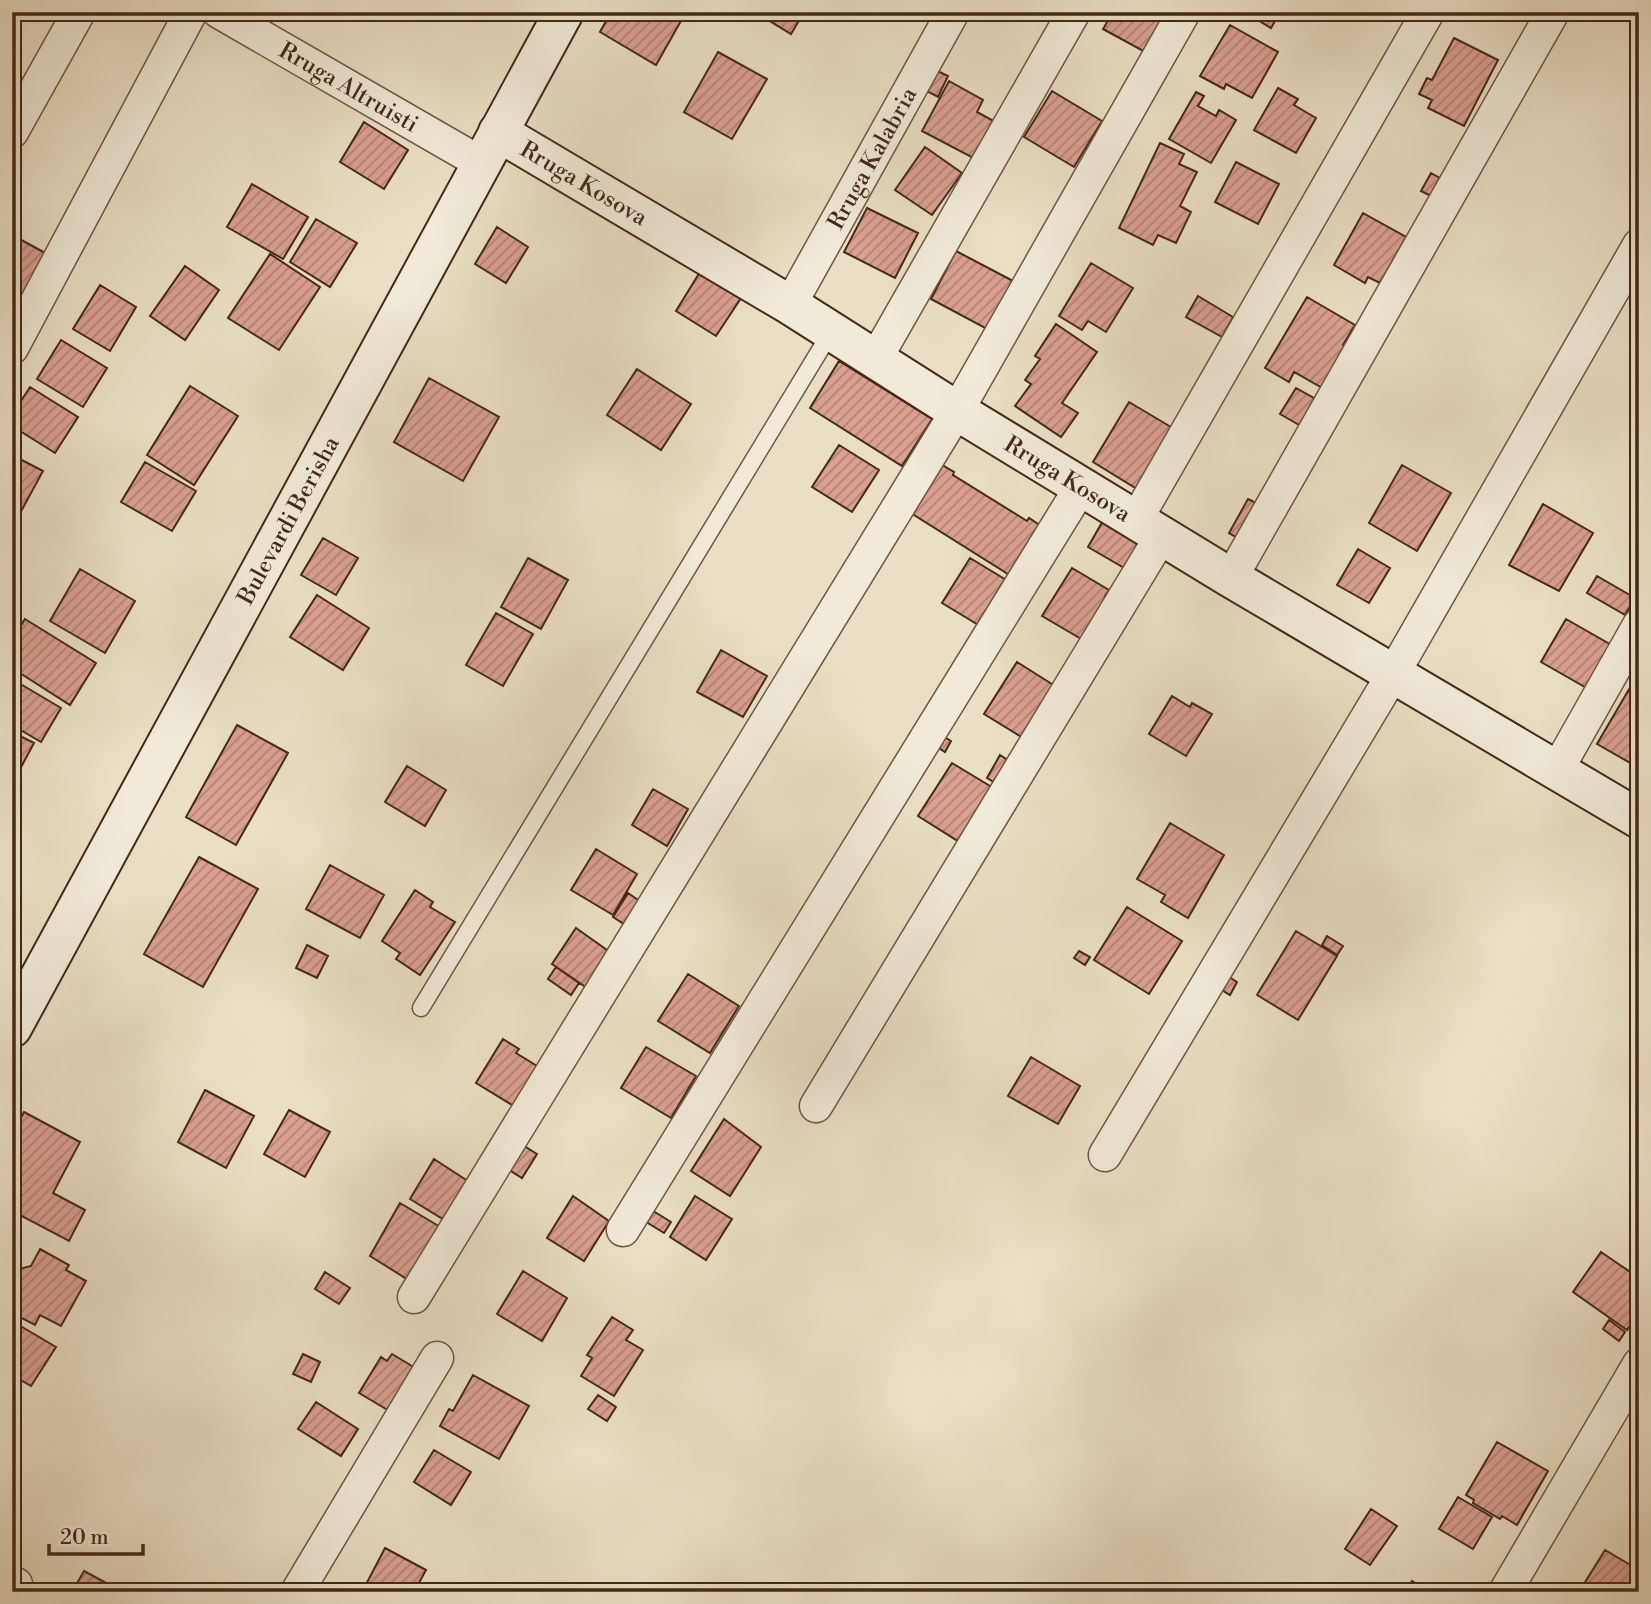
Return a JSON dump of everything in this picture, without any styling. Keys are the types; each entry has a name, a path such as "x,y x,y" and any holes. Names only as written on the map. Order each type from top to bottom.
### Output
{"street":[{"path":"12,132 79,12"},
{"path":"12,348 191,12"},
{"name":"Rruga Altruisti","path":"219,12 489,148"},
{"name":"Bulevardi Berisha","path":"12,1028 564,12"},
{"name":"Rruga Kalabria","path":"790,305 953,12"},
{"path":"875,360 1074,12"},
{"path":"414,1297 957,411 1184,12"},
{"path":"816,1106 1149,528 1428,12"},
{"path":"1231,578 1553,12"},
{"name":"Rruga Kosova","path":"489,148 790,305 957,411 1231,578 1639,819"},
{"path":"1105,1154 1393,674 1639,245"},
{"path":"623,1230 1081,487"},
{"path":"1557,770 1639,625"},
{"path":"297,1592 437,1358"},
{"path":"1505,1592 1639,1364"}],"lane":[{"path":"421,1008 831,332"}],"building":[{"path":"611,12 686,12 656,65 600,32"},
{"path":"755,12 804,12 791,34"},
{"path":"1113,12 1167,12 1145,52 1103,29"},
{"path":"1255,12 1280,12 1271,28 1253,17"},
{"path":"1230,25 1278,52 1252,98 1226,84 1224,89 1200,76"},
{"path":"1454,38 1498,60 1464,126 1428,108 1432,100 1419,94 1427,78 1432,80"},
{"path":"718,52 767,79 732,139 684,112"},
{"path":"931,68 948,76 938,97 921,88"},
{"path":"949,81 983,100 977,112 999,124 979,161 922,131"},
{"path":"1278,88 1298,99 1294,105 1316,118 1296,153 1254,130"},
{"path":"1052,91 1102,121 1074,167 1024,137"},
{"path":"1196,92 1204,96 1198,106 1216,116 1219,110 1236,120 1211,163 1169,139"},
{"path":"364,122 408,150 384,189 340,162"},
{"path":"1160,143 1184,154 1179,164 1197,172 1180,206 1191,212 1176,243 1158,235 1153,245 1119,228"},
{"path":"925,147 962,173 932,215 895,190"},
{"path":"1236,162 1279,184 1258,224 1215,202"},
{"path":"1431,173 1447,182 1437,199 1421,191"},
{"path":"252,184 308,217 283,259 227,227"},
{"path":"867,208 918,233 895,278 844,252"},
{"path":"1363,213 1406,237 1380,283 1368,277 1365,283 1334,265"},
{"path":"316,219 357,243 330,287 290,262"},
{"path":"497,227 528,247 506,283 475,264"},
{"path":"12,235 49,255 12,320"},
{"path":"956,251 1013,281 987,329 931,299"},
{"path":"270,254 320,287 279,350 228,318"},
{"path":"1091,263 1133,288 1106,332 1088,321 1082,330 1059,316"},
{"path":"185,266 219,290 185,340 150,316"},
{"path":"700,272 741,298 716,336 676,311"},
{"path":"100,285 136,307 110,351 73,329"},
{"path":"1198,296 1233,317 1222,337 1186,317"},
{"path":"1307,297 1355,325 1343,345 1347,348 1324,389 1294,372 1289,382 1265,368"},
{"path":"1056,324 1097,352 1062,403 1078,413 1061,437 1015,406 1031,384 1025,380 1040,359 1035,356"},
{"path":"61,340 107,368 83,407 37,379"},
{"path":"839,361 932,419 902,466 810,408"},
{"path":"637,369 691,404 661,450 607,415"},
{"path":"429,378 499,417 463,481 394,442"},
{"path":"190,386 238,416 194,485 147,455"},
{"path":"30,387 78,417 55,453 12,426 12,415"},
{"path":"1296,388 1321,402 1306,429 1280,414"},
{"path":"1129,402 1176,430 1142,492 1093,462"},
{"path":"839,445 879,470 852,512 812,487"},
{"path":"12,455 43,471 12,528"},
{"path":"145,462 196,491 172,531 121,502"},
{"path":"937,462 954,472 953,475 1027,521 1029,518 1050,532 1019,581 906,510"},
{"path":"1402,465 1451,493 1417,551 1369,523"},
{"path":"1248,499 1262,506 1243,541 1229,533"},
{"path":"1543,504 1593,533 1559,591 1509,565"},
{"path":"1104,519 1148,545 1131,572 1088,547"},
{"path":"323,538 358,558 336,595 301,575"},
{"path":"1358,549 1390,568 1369,603 1337,585"},
{"path":"528,558 568,580 541,629 501,607"},
{"path":"970,558 1008,581 980,626 942,603"},
{"path":"1072,568 1109,590 1105,596 1114,601 1088,643 1042,616"},
{"path":"80,569 135,601 105,653 50,621"},
{"path":"1597,576 1635,598 1625,615 1587,593"},
{"path":"317,595 369,628 343,670 290,637"},
{"path":"496,613 533,634 503,686 466,665"},
{"path":"25,619 96,663 70,705 12,668 12,640"},
{"path":"1566,619 1615,647 1590,690 1541,662"},
{"path":"721,650 767,676 743,717 697,692"},
{"path":"1017,662 1055,686 1023,738 984,714"},
{"path":"12,679 61,708 41,742 12,725"},
{"path":"1631,686 1639,691 1639,768 1597,744"},
{"path":"1172,696 1190,707 1192,703 1212,714 1186,756 1149,734"},
{"path":"237,725 288,753 236,845 186,817"},
{"path":"12,732 34,743 12,784"},
{"path":"941,735 951,741 945,752 934,745"},
{"path":"1000,755 1014,764 1000,786 987,778"},
{"path":"952,763 995,789 961,843 918,816"},
{"path":"407,766 446,790 425,826 385,802"},
{"path":"653,789 688,809 667,846 632,825"},
{"path":"1170,823 1224,855 1188,918 1161,902 1165,895 1137,879"},
{"path":"596,849 637,874 613,915 571,890"},
{"path":"199,857 258,889 203,987 144,954"},
{"path":"330,865 384,895 360,938 306,909"},
{"path":"415,890 433,902 430,907 455,922 420,975 396,959 400,953 382,941"},
{"path":"628,893 644,904 630,928 613,917"},
{"path":"1127,907 1182,941 1149,994 1094,960"},
{"path":"576,928 614,955 590,990 552,964"},
{"path":"1296,931 1337,956 1298,1020 1257,995"},
{"path":"1327,936 1343,946 1337,955 1322,945"},
{"path":"307,945 328,956 317,978 296,968"},
{"path":"1079,951 1090,957 1085,965 1074,958"},
{"path":"556,967 579,983 571,995 548,979"},
{"path":"1223,973 1237,982 1230,995 1215,986"},
{"path":"688,974 739,1006 710,1053 658,1021"},
{"path":"503,1039 519,1049 516,1053 542,1069 517,1108 476,1083"},
{"path":"646,1047 696,1076 671,1118 621,1088"},
{"path":"1031,1057 1080,1086 1058,1124 1008,1096"},
{"path":"205,1090 254,1116 226,1168 178,1142"},
{"path":"289,1110 330,1132 305,1177 264,1154"},
{"path":"24,1112 80,1142 53,1193 85,1210 69,1241 12,1211 12,1134"},
{"path":"724,1119 761,1147 730,1196 691,1171"},
{"path":"521,1144 537,1154 522,1178 506,1168"},
{"path":"434,1159 474,1185 451,1224 410,1199"},
{"path":"573,1196 609,1221 584,1261 547,1238"},
{"path":"695,1196 732,1219 706,1260 670,1237"},
{"path":"400,1203 442,1228 410,1281 370,1256"},
{"path":"650,1209 671,1222 664,1233 643,1220"},
{"path":"40,1249 69,1265 66,1270 86,1281 61,1326 40,1315 35,1325 12,1313 12,1304 21,1288 13,1280 19,1269 31,1266"},
{"path":"1601,1252 1639,1278 1639,1313 1627,1330 1573,1292"},
{"path":"523,1271 567,1298 542,1341 497,1314"},
{"path":"325,1272 350,1288 339,1304 315,1289"},
{"path":"612,1317 633,1330 626,1340 643,1350 614,1396 581,1376 592,1358 587,1355"},
{"path":"1609,1320 1625,1332 1619,1341 1603,1329"},
{"path":"12,1321 56,1347 31,1386 12,1375"},
{"path":"303,1354 320,1362 311,1382 293,1374"},
{"path":"392,1354 417,1369 391,1412 359,1393 381,1357 387,1361"},
{"path":"473,1375 529,1406 499,1459 440,1426 449,1409 453,1411"},
{"path":"598,1395 616,1407 607,1421 588,1409"},
{"path":"316,1402 358,1429 341,1456 298,1429"},
{"path":"1497,1442 1548,1471 1517,1525 1502,1516 1500,1519 1473,1503 1474,1500 1466,1495"},
{"path":"434,1450 471,1472 451,1505 414,1482"},
{"path":"1458,1497 1492,1517 1473,1549 1439,1529"},
{"path":"1371,1509 1397,1526 1370,1565 1345,1549"},
{"path":"385,1548 426,1570 414,1592 362,1592"},
{"path":"1605,1550 1639,1570 1639,1592 1598,1592 1584,1584"},
{"path":"84,1571 119,1590 118,1592 72,1592"},
{"path":"1412,1581 1430,1592 1406,1592"}]}
